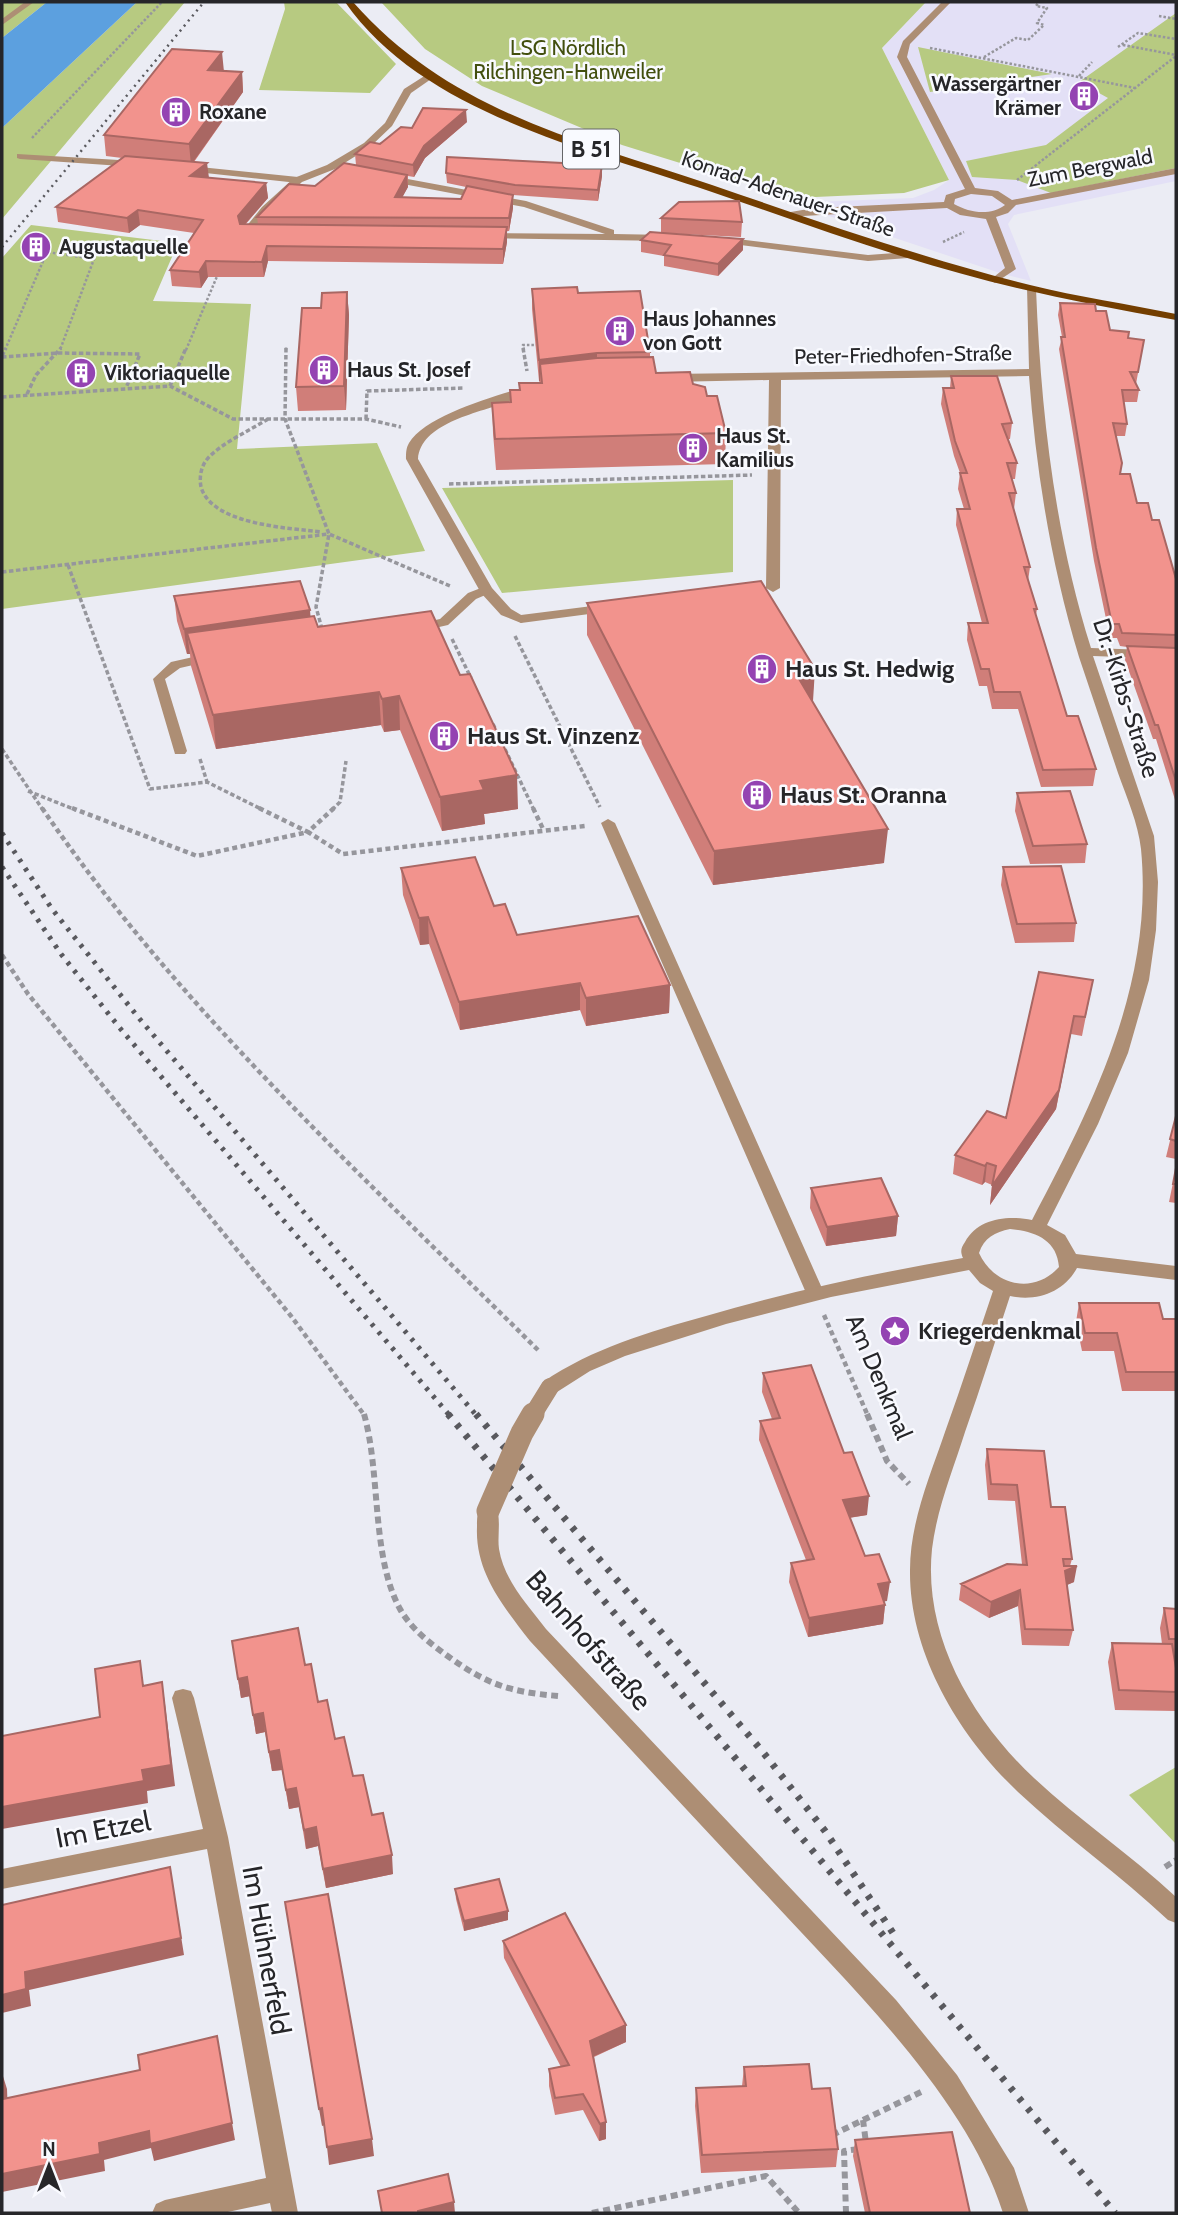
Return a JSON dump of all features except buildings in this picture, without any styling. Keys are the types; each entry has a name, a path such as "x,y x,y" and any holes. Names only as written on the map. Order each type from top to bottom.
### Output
{"main road":[{"name":"Konrad-Adenauer-Straße","path":"349,2 404,60 460,96 522,124 908,255 999,277 1031,289 1176,317"}],"street":[{"path":"947,2 906,43 902,57 971,191"},
{"path":"257,235 245,235 266,209 299,180 331,167 367,145 389,124 407,91 429,77"},
{"path":"331,167 351,171"},
{"name":"Zum Bergwald","path":"1011,202 1176,171"},
{"path":"372,175 526,204 622,237"},
{"path":"789,215 814,211 949,205 965,213 990,215 1004,212 1011,202 1000,195 971,191 950,197 949,205"},
{"path":"990,215 1011,270 999,277"},
{"path":"476,235 684,238"},
{"path":"708,240 868,258 908,255"},
{"name":"Dr.-Kirbs-Straße","path":"1031,289 1032,372 1058,544 1068,593 1086,652 1138,806 1147,846 1150,898 1147,944 1136,997 1117,1061 1098,1106 1037,1227"},
{"name":"Peter-Friedhofen-Straße","path":"651,379 1032,372"},
{"name":"Peter-Friedhofen-Straße","path":"767,589 775,474 775,375"},
{"path":"521,619 506,612 486,590 412,459 413,445 425,432 537,388"},
{"path":"1086,652 1176,655"},
{"path":"1010,1223 1037,1227 1056,1237 1067,1252 1069,1260 1064,1275 1049,1287 1027,1291 1004,1287 988,1280 973,1263 972,1244 986,1229 1010,1223"},
{"path":"1069,1260 1176,1273"},
{"name":"Bahnhofstraße","path":"973,1263 855,1284 733,1315 605,1354 577,1367 550,1387 522,1433 488,1511 486,1540 495,1579 538,1635 887,2008 955,2095 1005,2177 1016,2213"},
{"name":"Am Denkmal","path":"1004,1287 930,1506 922,1548 921,1588 934,1643 947,1683 982,1735 1026,1784 1145,1881 1176,1912"},
{"name":"Im Hühnerfeld","path":"183,1699 216,1837 282,2200"},
{"name":"Im Etzel","path":"2,1879 216,1837"},
{"path":"165,2213 282,2200"}],"lane":[{"path":"2,23 30,2"},
{"path":"20,156 151,166"},
{"path":"176,168 299,180"},
{"path":"405,630 444,622 472,596 486,590"},
{"path":"521,619 627,606"},
{"path":"180,751 159,679 166,669 185,661 223,655"},
{"path":"608,823 817,1295"}],"path":[{"path":"20,156 36,133 162,2"},
{"path":"984,58 1016,38 1028,40 1044,25 1037,23 1047,8 1037,6 1039,2"},
{"path":"1159,16 1176,19"},
{"path":"1118,47 1138,33 1176,39"},
{"path":"906,43 1135,88"},
{"path":"1122,45 1176,55"},
{"path":"1000,195 1176,55"},
{"path":"1078,76 1091,66 1092,62"},
{"path":"942,243 966,231"},
{"path":"27,395 36,374 59,353 94,259 47,252 2,356 59,353 140,354 126,388"},
{"path":"170,386 218,272 208,272"},
{"path":"537,388 523,345 551,345"},
{"path":"286,347 285,419 330,534 316,607 325,640"},
{"path":"2,397 170,386 233,419 366,419 425,432"},
{"path":"366,419 367,391 476,388"},
{"path":"268,419 206,459 200,474 200,487 212,506 234,518 330,534 472,596"},
{"path":"427,484 775,474"},
{"path":"2,572 330,534"},
{"path":"308,832 343,854 608,823 512,632 521,619"},
{"path":"444,622 474,683"},
{"path":"491,720 544,831"},
{"path":"2,749 44,816 141,937 261,1073 538,1350"},
{"path":"28,791 197,856 308,832 340,802 346,761"},
{"path":"2,954 29,994 161,1160 291,1316 365,1415 375,1465 384,1564 400,1609 425,1640 477,1676 519,1693 571,1697"},
{"name":"Am Denkmal","path":"817,1295 887,1461 930,1506"},
{"path":"832,2136 928,2089"},
{"path":"846,2213 844,2151 866,2148 863,2120"},
{"path":"592,2213 765,2176 799,2213"}],"shaded area":[{"path":"926,2 1176,2 1176,181 1014,215 1008,224 1031,281 790,203 913,198 934,190 949,180 882,48"}],"green space":[{"path":"2,2 47,2 2,38"},
{"path":"137,2 185,2 2,219 2,128"},
{"path":"284,2 336,2 396,64 370,93 259,90 285,9"},
{"name":"LSG Nördlich Rilchingen-Hanweiler","path":"381,2 926,2 882,48 949,180 904,193 793,198 622,145 482,86 425,49"},
{"path":"1176,13 1176,168 1051,193 1017,180 972,177 966,161 1046,145 1108,98 1079,82"},
{"path":"918,47 1052,74 930,92"},
{"path":"31,225 178,243 153,301 251,304 237,449 377,443 425,551 2,609 2,258"},
{"path":"733,480 733,572 502,593 442,488"},
{"path":"1176,1767 1176,1844 1129,1795"}],"water":[{"path":"47,2 137,2 2,128 2,38"}],"railway":[{"path":"2,247 204,2"},
{"path":"2,833 52,909 138,1017 477,1416"},
{"path":"2,867 61,954 119,1027 450,1416"},
{"path":"448,1414 1115,2213"},
{"path":"476,1414 762,1751 825,1831 895,1936"}],"place":[{"name":"Wassergärtner Krämer","path":"1084,96"},
{"name":"Roxane","path":"176,112"},
{"name":"Augustaquelle","path":"36,247"},
{"name":"Haus Johannes von Gott","path":"620,331"},
{"name":"Haus St. Josef","path":"324,370"},
{"name":"Viktoriaquelle","path":"81,373"},
{"name":"Haus St. Kamilius","path":"693,448"},
{"name":"Haus St. Hedwig","path":"762,669"},
{"name":"Haus St. Vinzenz","path":"444,736"},
{"name":"Haus St. Oranna","path":"757,795"},
{"name":"Kriegerdenkmal","path":"895,1331"}]}
